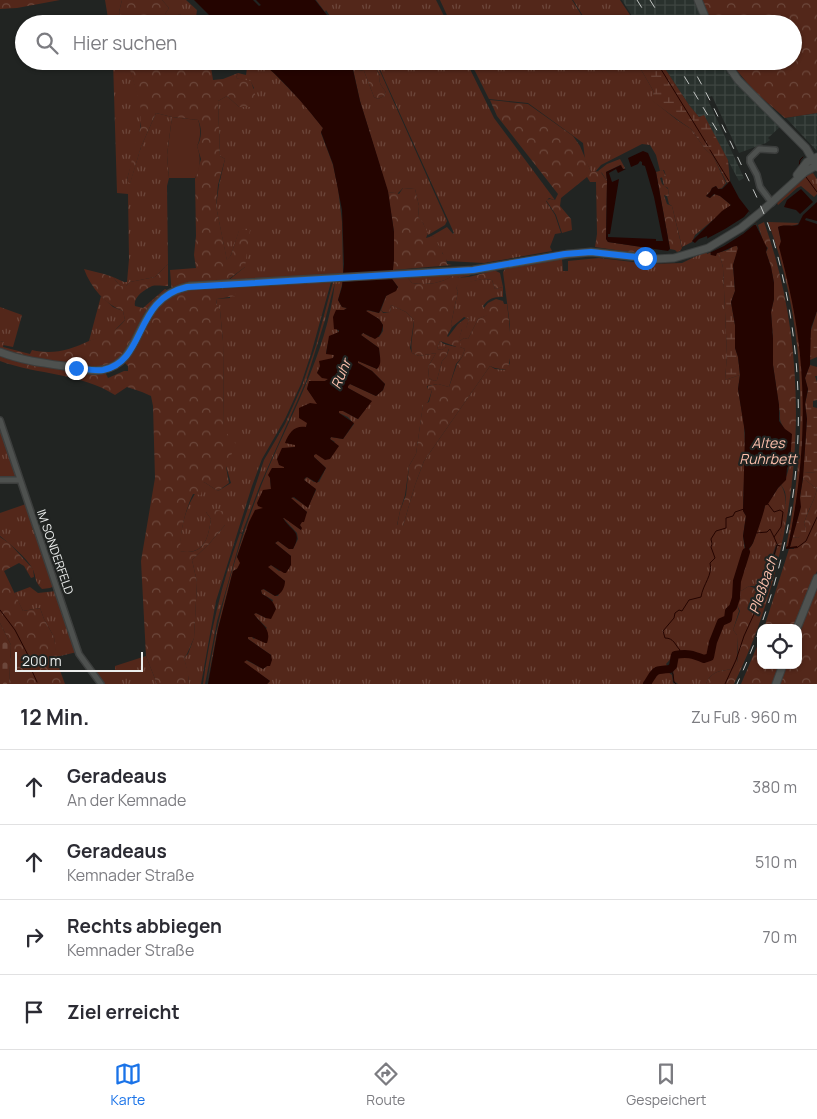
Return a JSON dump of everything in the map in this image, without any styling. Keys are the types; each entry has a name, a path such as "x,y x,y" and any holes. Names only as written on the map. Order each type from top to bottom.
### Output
{"main road":[{"path":"698,0 704,15"},
{"path":"0,352 20,359 92,370 105,369 119,363 127,355 146,318 161,300 183,288 479,269 582,253 601,252 656,259 674,258 694,253 722,240 754,218 816,161 784,124 738,80 731,70"},
{"path":"799,624 817,578"},
{"path":"776,684 782,669"}],"street":[{"path":"772,203 760,187 750,158 758,149 775,150"},
{"name":"IM SONDERFELD","path":"0,420 79,654 101,684"},
{"path":"0,480 20,480"}],"shaded area":[{"path":"622,0 694,0 700,15 631,15"},
{"path":"666,70 727,70 736,82 781,126 768,138 770,140 766,143 739,153 712,96 707,98 744,178 739,181 704,116 699,117"},
{"path":"817,113 817,151 786,118"}],"green space":[{"path":"0,0 60,0 17,8 0,9"},
{"path":"105,0 122,0 120,15 108,15"},
{"path":"122,0 162,0 169,8 165,15 120,15"},
{"path":"162,0 186,0 197,10 196,15 165,15 169,8"},
{"path":"316,0 436,0 444,15 329,15 326,10 325,12"},
{"path":"440,0 572,0 581,15 447,15"},
{"path":"573,0 620,0 630,15 582,15"},
{"path":"702,0 817,0 817,113 785,118 754,91 736,70 802,70 802,15 708,15"},
{"path":"113,70 130,70 141,107 141,123 127,180 130,183 141,147 156,113 172,117 167,155 169,178 167,186 168,264 155,277 130,282 126,286 120,286 113,277 127,282 129,259 128,194 117,193"},
{"path":"130,70 211,70 213,80 223,79 238,73 236,78 251,81 259,107 239,107 227,96 218,101 220,156 225,159 218,185 216,206 227,260 231,255 239,230 250,230 245,267 229,279 238,287 235,296 217,299 216,304 220,310 223,341 224,430 236,444 226,467 229,483 218,491 204,482 201,495 193,494 187,508 181,536 180,551 195,551 200,548 206,539 211,519 206,512 200,511 201,506 221,511 231,510 225,525 192,560 197,582 194,638 184,658 189,684 157,684 146,656 141,561 155,478 153,406 151,396 127,387 115,395 88,382 14,366 0,361 0,354 105,372 108,378 128,371 128,366 124,362 131,353 156,307 172,295 170,270 196,268 194,255 196,236 195,179 201,159 197,146 201,133 198,120 156,113 141,147 130,184 127,180 141,126 141,109"},
{"path":"247,70 271,70 302,102 323,128 321,133 333,165 338,188 342,222 343,273 331,282 301,384 285,419 262,459 252,486 216,601 201,684 189,684 184,658 188,654 194,638 197,582 192,560 225,525 221,511 206,512 211,519 206,539 199,548 194,551 179,551 186,514 192,498 204,482 218,491 231,483 226,466 223,341 220,310 216,305 217,299 230,298 229,280 245,267 239,231 227,261 216,206 225,159 220,156 218,101 227,96 239,107 254,88 251,82 236,78 238,73 246,75"},
{"path":"353,70 364,71 374,97 378,99 384,96 386,92 381,85 380,75 377,70 379,70 447,221 445,225 428,235 418,217 419,206 415,189 403,188 397,194 395,192 388,193 360,101"},
{"path":"358,70 377,70 380,76 380,83 386,92 384,96 378,99 374,97 364,71"},
{"path":"380,70 470,70 494,118 555,200 549,198 546,201 555,215 561,233 555,234 550,247 552,251 484,263 447,261 433,236 428,238 447,227 454,233"},
{"path":"474,70 641,70 654,92 652,100 691,129 705,149 713,156 726,183 722,188 718,189 716,186 712,188 706,196 710,198 715,194 731,205 695,235 692,242 682,247 672,206 669,204 667,196 669,197 668,188 664,186 662,177 666,176 664,170 660,171 656,155 650,145 642,144 601,165 595,172 591,172 585,159 583,143 528,103 489,99"},
{"path":"641,70 666,70 699,117 704,115 728,160 730,181 727,183 713,156 705,149 691,129 651,100 654,92"},
{"path":"490,100 528,104 573,136 580,146 591,172 600,171 607,181 606,239 608,242 642,247 644,248 643,254 595,247 597,234 596,182 590,182 587,177 561,198 560,206 571,219 572,230 562,233 556,215 546,200 555,200 558,194 497,116"},
{"path":"172,117 198,120 200,133 197,146 200,162 195,178 169,178 167,155"},
{"path":"620,159 625,168 623,169 620,165 606,172 607,181 602,173 598,171 607,164"},
{"path":"663,170 666,176 660,178 662,184 668,189 669,197 664,195 667,204 672,206 682,248 677,252 670,249 656,172"},
{"path":"813,173 817,179 817,194 814,197 801,186 778,205 777,203 806,176"},
{"path":"403,188 415,189 419,206 418,217 428,233 426,238 433,236 443,251 442,253 447,257 447,264 452,265 393,270 394,232 388,193 395,192 399,194"},
{"path":"755,221 757,225 710,254 717,253 723,268 727,355 725,380 740,375 738,389 744,425 745,448 743,511 746,516 743,536 745,552 734,591 736,598 728,611 727,617 718,624 708,656 681,651 675,654 666,664 675,684 267,684 270,681 244,663 246,660 263,669 267,666 271,655 248,639 248,637 254,639 267,628 253,614 256,613 266,618 273,600 262,594 261,590 263,589 278,596 285,581 268,569 268,566 271,565 279,571 289,569 291,556 275,543 278,541 289,549 293,549 298,539 297,533 283,518 301,530 300,525 307,512 291,499 292,497 308,507 316,490 304,480 307,477 314,482 319,482 326,468 314,455 335,442 330,439 331,437 343,439 354,424 348,417 338,411 343,411 358,419 371,401 348,388 348,386 350,384 376,396 383,390 385,384 372,371 358,363 358,361 377,369 380,360 379,348 361,335 363,333 370,337 379,337 383,331 383,325 379,319 367,313 366,310 379,313 381,310 383,313 390,312 391,305 406,312 414,320 410,348 412,353 419,356 436,353 428,367 429,378 434,381 437,380 442,361 449,349 446,347 442,350 437,349 440,341 456,347 462,329 466,328 469,319 464,317 452,327 458,284 482,279 492,280 495,289 503,287 503,297 492,298 485,303 483,306 488,315 478,319 468,339 464,338 460,341 460,347 465,349 462,357 456,364 449,387 438,384 427,386 428,389 432,390 428,402 423,405 416,454 409,466 405,495 397,525 403,526 424,461 490,366 495,369 506,370 510,363 510,325 503,272 505,269 560,259 562,259 563,271 568,271 568,261 599,258 650,264 682,263 711,249"},
{"path":"764,222 781,278 791,337 796,396 794,456 787,515 775,573 759,624 757,624 757,630 734,684 706,684 714,674 731,669 737,663 737,635 733,630 740,611 736,603 741,598 741,591 749,586 762,591 765,586 780,539 785,512 785,492 781,485 785,480 789,467 789,452 787,438 780,419 773,365 771,312 774,299 774,283 766,252 768,248 764,244 758,225"},
{"path":"768,222 799,223 778,227 798,332 803,397 800,472 788,547 786,547 798,465 800,383 797,342 790,301 781,261"},
{"path":"737,245 738,250 733,265 735,291 731,302 735,325 735,348 740,375 725,380 727,355 723,268 717,253 728,250"},
{"path":"168,264 168,286 152,286 137,297 135,306 143,308 165,289 167,290 166,293 147,310 132,342 125,352 109,365 96,368 69,366 0,350 0,341 4,342 3,347 30,354 32,350 61,351 117,329 125,320 123,311 110,304 99,294 84,269 113,277 120,286 126,286 130,282 155,277"},
{"path":"494,270 500,273 503,287 495,289 492,280 482,279 458,285 456,288 458,291 452,327 447,336 458,324 466,318 469,319 466,329 462,329 457,347 440,341 437,349 449,348 446,357 442,361 437,380 434,381 429,378 428,367 436,353 419,356 412,353 414,320 406,312 391,305 390,312 383,312 381,310 386,296 398,287 392,279 407,277 412,283 428,284 443,281 452,276 462,278"},
{"path":"472,273 469,276 455,278 452,276 443,281 428,284 412,283 407,277"},
{"path":"343,281 338,300 342,307 347,308 336,310 337,330 339,332 331,338 326,353 335,355 317,373 329,379 309,382 307,389 318,404 314,404 306,427 295,447 288,448 284,468 272,468 270,478 271,489 267,490 261,506 264,508 255,516 244,537 237,557 241,563 233,571 218,629 207,684 222,608 243,534 261,486 315,361 331,309 335,282 306,381 260,485 242,533 240,532 264,460 285,424 302,386 316,345 333,282"},
{"path":"101,296 113,307 123,311 125,320 111,334 89,341"},
{"path":"496,299 507,304 511,347 507,370 490,366 424,461 403,526 397,526 406,495 409,466 416,454 423,404 429,402 432,390 428,389 428,386 438,384 449,387 457,364 465,349 460,347 460,341 464,338 468,339 478,319 487,315 484,308 488,303"},
{"path":"0,307 22,315 13,347 3,345 4,342 0,341"},
{"path":"817,311 817,357 810,360 809,337"},
{"path":"810,365 817,367 817,376 815,376 817,400 813,401 813,407 817,408 817,472 803,473 807,419 805,404 808,390 805,378"},
{"path":"0,426 17,476 16,478 0,478"},
{"path":"817,472 817,489 803,478 803,473"},
{"path":"803,478 817,489 804,524 806,535 801,535 798,538 792,537 800,510"},
{"path":"781,485 785,498 785,514 779,543 776,545 768,567 766,579 756,586 749,586 741,591 741,598 736,603 739,611 733,630 737,635 737,663 735,667 714,674 706,684 678,684 674,681 673,667 677,656 689,656 708,660 713,654 714,643 720,633 721,624 728,620 735,604 747,553 753,543 766,503 768,503"},
{"path":"817,489 817,571 797,624 765,624 789,549 794,549 794,547 790,547 792,537 798,538 806,528 804,524"},
{"path":"26,504 54,586 50,588 42,589 37,583 29,564 18,551 0,536 0,513"},
{"path":"240,533 242,534 217,621 205,684 203,684 217,608"},
{"path":"0,537 9,543 33,569 34,577 31,578 24,566 19,563 4,571 23,611 40,608 54,637 58,665 65,684 9,684 11,645 0,623"},
{"path":"817,583 817,684 778,684 784,669 802,669 802,624 800,624"},
{"path":"30,587 38,593 56,591 77,652 56,657 54,637 40,608 23,611 14,593"},
{"path":"0,623 11,645 9,684 0,684"},
{"path":"757,646 757,669 779,669 774,684 741,684"},
{"path":"146,656 157,684 104,684 95,671 115,671 115,666"}],"water":[{"path":"194,0 253,0 259,6 261,5 256,0 315,0 327,15 209,15"},
{"name":"Ruhr","path":"271,70 353,70 360,101 388,191 394,232 392,279 398,287 396,291 386,296 379,313 366,311 379,319 383,325 380,335 375,339 363,333 361,335 379,348 380,362 377,369 358,361 358,363 372,371 385,384 383,390 376,396 350,384 348,386 348,388 372,401 358,419 343,411 339,411 339,413 354,423 343,439 331,437 330,439 339,446 330,459 325,460 316,454 314,455 326,468 317,483 307,477 304,480 316,489 308,508 294,497 291,498 307,512 304,522 300,525 301,530 283,518 295,532 296,543 293,549 289,549 278,541 275,543 291,556 291,565 286,573 271,565 268,567 285,581 283,590 275,596 264,589 261,590 262,594 274,603 276,609 271,619 256,613 254,614 267,630 267,643 248,637 248,639 271,655 272,660 270,666 263,669 247,660 244,662 270,681 267,684 208,684 218,629 233,571 237,569 240,563 237,557 249,522 255,510 263,508 258,506 257,503 263,490 271,489 268,475 272,468 284,468 279,465 277,459 282,448 295,447 295,445 285,443 288,436 296,428 306,427 307,423 299,418 299,408 310,403 317,404 307,389 309,381 325,381 328,379 322,378 317,373 320,366 319,361 333,358 334,355 326,354 329,336 339,332 339,330 334,329 333,317 336,310 347,308 342,307 338,300 342,287 344,264 342,210 333,164 321,132 323,128"},
{"path":"643,151 648,153 656,172 670,249 668,251 608,242 606,239 606,172 621,165 623,169 626,169 618,173 616,169 609,173 612,182 619,179 608,237 663,241 654,197 645,166 640,161 631,167 628,158"},
{"name":"Altes Ruhrbett","path":"730,181 749,211 767,248 766,252 774,283 774,299 771,312 773,365 779,405 779,421 792,434 790,463 787,468 786,480 778,488 768,504 765,505 753,543 746,552 743,536 746,516 743,511 745,433 738,389 740,375 735,348 735,325 731,302 735,291 733,265 738,248 737,246 732,247 717,253 716,256 711,255 707,236 695,243 692,241 722,211 731,205 720,196 714,194 710,198 706,196 712,188 716,186 718,189 722,189"},
{"path":"801,189 813,202 800,214 796,210 784,207 787,200"},
{"path":"817,202 817,221 806,218 805,220 817,224 817,311 811,328 810,365 805,378 808,389 805,404 807,419 800,497 801,507 790,547 797,546 798,548 786,549 798,489 803,404 802,375 795,318 779,247 781,241 778,227 798,225 803,215"}],"pier":[{"path":"749,211 757,225 754,225 724,246 707,254 706,240 744,217"}],"waterway":[{"path":"662,70 708,146"},
{"path":"710,150 729,181"},
{"name":"Pleßbach","path":"799,167 800,160 803,157"},
{"name":"Pleßbach","path":"806,177 817,192"},
{"path":"765,505 768,504 774,512 780,510 783,512 781,527 774,537 777,544"},
{"path":"678,654 680,650 672,640 665,638 663,631 674,618 675,613 679,610 682,611 689,600 701,597 709,576 710,563 715,558 711,547 711,539 716,531 726,528 726,518 744,509"},
{"name":"Pleßbach","path":"798,547 806,541 817,517"},
{"path":"756,533 767,532 770,529 774,537"},
{"name":"Pleßbach","path":"725,684 754,614 757,597 766,583 777,545 780,546"},
{"name":"Altes Ruhrbett","path":"647,684 656,672 670,669 673,666 675,655 690,654 704,659 710,657 713,642 721,622 728,619 729,611 733,607 736,598 737,581 746,552"},
{"path":"0,610 15,630 29,657"},
{"path":"670,669 676,684"},
{"path":"32,671 37,682"},
{"name":"Altes Ruhrbett","path":"647,683 651,684"}],"railway":[{"path":"637,0 646,15"},
{"path":"650,0 659,15"},
{"path":"680,70 718,132"},
{"path":"693,70 732,145 769,227 787,296 795,353 798,409 796,465 789,520 777,576 759,630 737,684"}],"route":[{"path":"76,368 99,370 119,363 130,351 146,318 156,304 170,293 187,287 473,270 565,254 591,252 645,258"}]}
